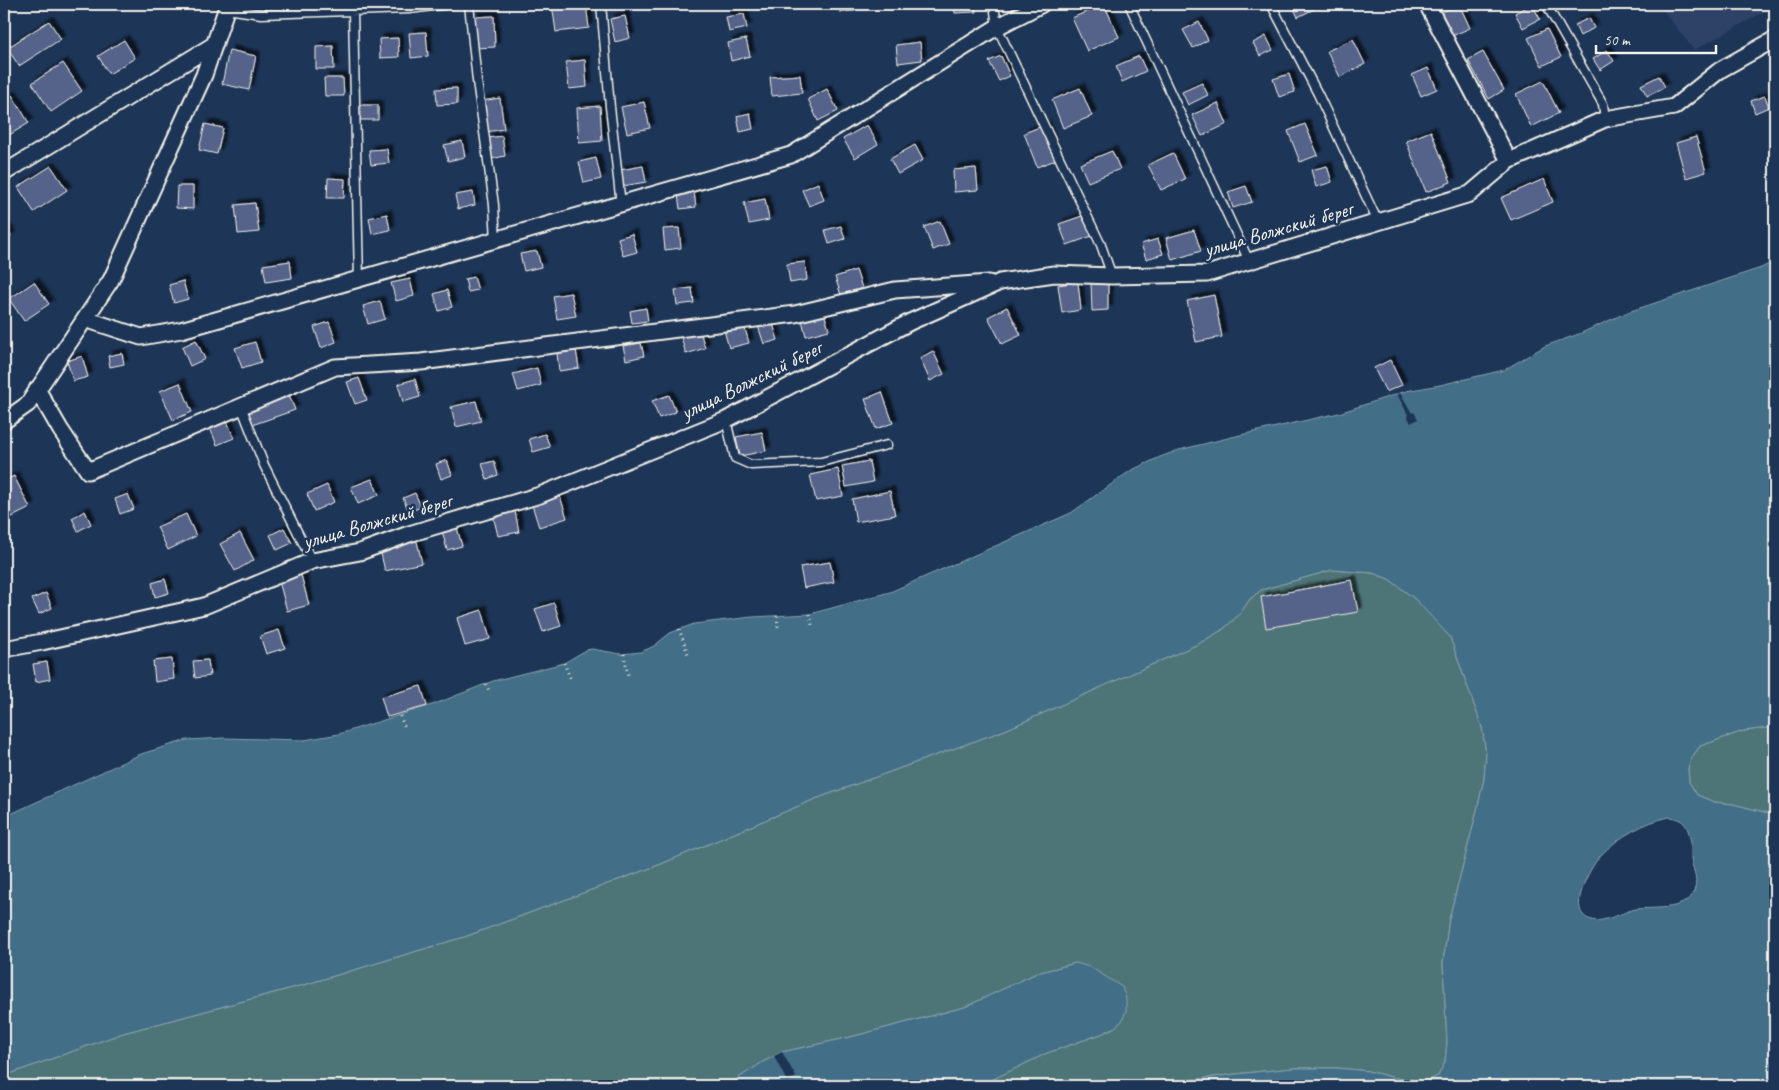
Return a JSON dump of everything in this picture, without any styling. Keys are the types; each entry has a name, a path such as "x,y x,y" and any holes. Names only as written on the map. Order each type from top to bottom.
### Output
{"street":[{"path":"85,319 141,337 181,330 790,155 997,27 1042,4"},
{"path":"1427,4 1509,161"},
{"path":"4,421 28,404 111,280 204,75 228,7"},
{"name":"улица Волжский берег","path":"4,649 204,606 312,561 360,552 409,534 540,495 726,420 910,322 1000,282 1054,274 1112,276 1207,274 1470,194 1509,161 1605,119 1674,106 1720,70 1775,39"},
{"path":"4,173 215,44"},
{"path":"37,389 60,429 88,471 335,367 420,362 795,314 895,290 1000,282"}],"lane":[{"path":"228,7 261,14 409,9 450,4"},
{"path":"469,4 477,81 494,204 496,241"},
{"path":"601,4 621,205"},
{"path":"994,4 997,27 1101,245 1112,276"},
{"path":"1129,4 1249,261"},
{"path":"1271,4 1318,94 1378,222"},
{"path":"1546,4 1603,104 1605,119"},
{"path":"353,11 358,280"},
{"path":"241,406 264,465 312,561"},
{"path":"726,420 735,458 751,465 821,462 887,445"}],"path":[{"path":"810,614 812,624"},
{"path":"777,616 778,628"},
{"path":"679,629 688,654"},
{"path":"624,654 628,676"},
{"path":"564,663 570,680"},
{"path":"486,684 490,693"},
{"path":"400,716 404,726"}],"shaded area":[{"path":"1658,4 1775,4 1775,6 1694,50"},
{"path":"1775,261 1775,727 1743,731 1700,746 1692,757 1688,768 1689,782 1697,795 1714,802 1733,804 1775,815 1775,1086 1149,1086 1293,1068 1337,1068 1368,1071 1395,1078 1425,1082 1438,1076 1445,1062 1447,1043 1443,963 1449,919 1484,779 1486,753 1482,727 1450,637 1415,599 1389,579 1373,573 1332,570 1261,590 1250,599 1239,615 1222,630 1198,644 1005,730 815,799 661,864 467,936 307,984 123,1033 4,1076 4,817 141,754 187,740 224,738 304,740 339,734 435,704 493,681 564,663 586,650 592,649 621,654 641,652 654,646 670,633 694,624 752,617 810,614 890,592 1071,513 1130,471 1160,457 1179,450 1339,413 1406,391 1504,370 1545,346 1579,334 1628,312 1761,268","holes":["1675,818 1683,822 1690,837 1691,858 1696,880 1692,896 1679,905 1636,909 1602,920 1592,920 1584,916 1580,909 1582,890 1591,869 1601,855 1615,842 1641,826 1660,819"]},
{"path":"1076,963 1090,967 1122,987 1126,999 1126,1011 1122,1021 1101,1034 1047,1053 979,1086 726,1086 782,1052 851,1037 965,1007 1037,973"}],"green space":[{"path":"1332,570 1373,573 1389,579 1415,599 1431,615 1450,637 1482,727 1486,753 1484,779 1449,919 1443,963 1447,1043 1445,1062 1438,1076 1425,1082 1395,1078 1368,1071 1337,1068 1293,1068 1149,1086 979,1086 1047,1053 1101,1034 1115,1027 1076,963 1037,973 965,1007 851,1037 782,1052 726,1086 4,1086 4,1076 123,1033 307,984 467,936 661,864 815,799 1005,730 1198,644 1222,630 1239,615 1250,599 1261,590"},
{"path":"1775,727 1775,815 1733,804 1714,802 1697,795 1689,782 1688,768 1692,757 1700,746 1743,731"}],"pier":[{"path":"1400,393 1412,413 1414,412 1418,419 1411,423 1397,394"},
{"path":"782,1052 796,1077 787,1082 774,1056"}],"building":[{"path":"552,4 586,4 589,28 556,32"},
{"path":"765,4 787,4 787,9 766,10"},
{"path":"839,4 854,4 855,11 840,12"},
{"path":"954,4 975,4 976,12 955,13"},
{"path":"1104,4 1119,37 1087,51 1072,18"},
{"path":"1314,4 1316,8 1298,17 1292,5"},
{"path":"1459,4 1470,28 1452,36 1440,13"},
{"path":"1532,4 1540,19 1523,28 1515,13"},
{"path":"744,14 747,28 729,32 726,17"},
{"path":"494,16 495,47 475,48 474,17"},
{"path":"625,16 630,38 615,42 610,19"},
{"path":"1589,18 1594,28 1580,36 1575,25"},
{"path":"49,21 61,39 19,66 7,48"},
{"path":"1199,22 1208,40 1193,48 1183,30"},
{"path":"1547,29 1561,57 1542,66 1528,38"},
{"path":"426,32 428,56 411,58 409,33"},
{"path":"1266,36 1273,50 1260,56 1253,43"},
{"path":"398,38 399,57 380,58 379,39"},
{"path":"746,39 750,56 731,61 728,43"},
{"path":"1353,39 1365,64 1340,77 1327,51"},
{"path":"124,40 135,58 109,74 98,56"},
{"path":"920,42 922,60 898,63 896,45"},
{"path":"333,46 334,69 316,69 316,47"},
{"path":"229,50 256,56 249,90 222,84"},
{"path":"1607,50 1614,61 1600,70 1593,59"},
{"path":"1483,52 1504,90 1489,99 1468,60"},
{"path":"1001,56 1010,76 999,81 989,61"},
{"path":"1139,56 1146,71 1122,82 1116,66"},
{"path":"585,60 587,87 569,89 566,62"},
{"path":"63,63 82,91 51,112 32,83"},
{"path":"1428,68 1437,89 1421,96 1412,75"},
{"path":"1289,74 1295,92 1279,97 1273,79"},
{"path":"800,75 802,93 772,96 770,77"},
{"path":"1659,76 1665,87 1647,96 1641,85"},
{"path":"324,78 343,78 344,96 325,96"},
{"path":"1543,81 1559,113 1531,127 1516,94"},
{"path":"1202,83 1208,95 1188,105 1182,92"},
{"path":"457,88 457,104 437,105 436,89"},
{"path":"1080,88 1092,116 1063,128 1052,100"},
{"path":"827,89 838,111 818,121 808,99"},
{"path":"12,95 29,123 6,137 4,133 4,100"},
{"path":"1765,96 1769,107 1755,113 1751,101"},
{"path":"500,98 504,129 486,132 482,101"},
{"path":"644,102 650,128 627,133 621,107"},
{"path":"1218,103 1227,124 1202,136 1192,115"},
{"path":"359,105 378,105 378,120 359,120"},
{"path":"600,106 602,141 579,143 577,108"},
{"path":"750,113 753,129 740,132 737,116"},
{"path":"205,124 223,128 217,154 199,150"},
{"path":"1305,124 1318,155 1300,162 1288,131"},
{"path":"867,125 878,144 855,158 843,139"},
{"path":"1045,125 1058,159 1037,167 1024,133"},
{"path":"1431,131 1451,182 1426,192 1406,141"},
{"path":"502,136 505,156 491,159 488,138"},
{"path":"1696,137 1706,172 1686,178 1676,143"},
{"path":"462,141 465,157 448,161 444,145"},
{"path":"915,145 923,160 898,174 890,159"},
{"path":"387,149 389,163 371,165 369,150"},
{"path":"1112,151 1120,169 1088,182 1080,164"},
{"path":"1173,153 1185,179 1161,190 1148,165"},
{"path":"596,158 601,179 584,183 579,162"},
{"path":"51,166 67,190 34,212 18,187"},
{"path":"643,166 646,182 623,186 620,170"},
{"path":"1327,166 1332,182 1316,187 1311,170"},
{"path":"976,168 978,190 954,192 953,170"},
{"path":"328,178 345,179 344,198 327,198"},
{"path":"1544,179 1553,202 1511,220 1501,198"},
{"path":"818,183 824,200 809,206 802,190"},
{"path":"177,186 193,186 193,209 176,208"},
{"path":"1246,186 1252,202 1233,208 1228,192"},
{"path":"473,192 475,205 458,209 455,195"},
{"path":"694,192 696,207 680,209 678,194"},
{"path":"765,199 769,220 749,224 744,203"},
{"path":"255,203 259,232 238,234 235,205"},
{"path":"387,214 390,230 372,234 369,218"},
{"path":"1085,215 1092,236 1067,245 1059,224"},
{"path":"940,221 949,244 933,250 924,227"},
{"path":"4,225 11,236 4,240"},
{"path":"841,226 845,239 829,244 825,230"},
{"path":"679,228 681,248 665,250 663,229"},
{"path":"1194,230 1201,251 1172,260 1166,238"},
{"path":"632,234 637,252 623,256 618,238"},
{"path":"1158,239 1163,254 1146,259 1141,244"},
{"path":"537,251 541,267 524,271 520,254"},
{"path":"290,261 292,278 266,282 263,265"},
{"path":"805,262 807,280 790,283 787,264"},
{"path":"856,270 862,288 841,295 835,277"},
{"path":"474,277 478,290 468,292 465,279"},
{"path":"410,279 414,296 396,301 391,283"},
{"path":"183,281 188,299 174,303 169,285"},
{"path":"34,282 49,304 24,321 9,299"},
{"path":"1078,282 1081,310 1062,313 1058,285"},
{"path":"1091,283 1108,283 1108,310 1092,311"},
{"path":"692,288 694,303 677,305 675,290"},
{"path":"447,290 452,307 439,311 434,294"},
{"path":"571,293 576,316 557,319 553,296"},
{"path":"1214,295 1222,337 1196,342 1187,301"},
{"path":"380,301 385,319 368,324 363,306"},
{"path":"1007,307 1021,335 1002,344 988,317"},
{"path":"646,308 648,321 632,323 630,311"},
{"path":"824,313 829,330 806,336 802,320"},
{"path":"772,321 778,340 764,344 758,326"},
{"path":"329,322 336,342 321,348 314,327"},
{"path":"744,325 749,343 729,348 724,330"},
{"path":"700,331 705,348 686,354 681,337"},
{"path":"196,340 205,359 190,366 182,347"},
{"path":"255,342 261,362 242,368 235,348"},
{"path":"641,343 644,356 626,360 623,346"},
{"path":"576,350 579,368 559,371 557,353"},
{"path":"933,351 944,374 930,381 920,358"},
{"path":"122,353 124,364 110,367 108,356"},
{"path":"82,356 88,377 73,381 67,361"},
{"path":"1390,360 1402,385 1386,392 1374,368"},
{"path":"537,368 541,385 518,391 513,374"},
{"path":"359,378 367,400 355,404 347,382"},
{"path":"415,379 420,397 403,402 398,384"},
{"path":"180,383 192,412 173,420 160,391"},
{"path":"288,392 295,410 252,425 246,407"},
{"path":"882,392 893,423 876,429 865,399"},
{"path":"669,395 676,412 659,418 652,401"},
{"path":"476,401 481,421 456,427 451,407"},
{"path":"227,421 234,438 217,445 210,428"},
{"path":"762,432 766,451 740,456 736,437"},
{"path":"545,434 550,447 533,452 529,439"},
{"path":"447,460 452,475 441,479 436,464"},
{"path":"494,461 498,475 487,479 482,464"},
{"path":"869,461 873,482 846,487 842,466"},
{"path":"838,469 843,496 816,501 810,475"},
{"path":"14,476 30,508 4,521 4,481"},
{"path":"372,479 379,495 358,504 351,487"},
{"path":"327,485 334,502 314,511 307,494"},
{"path":"890,491 895,515 856,522 852,499"},
{"path":"415,493 421,507 409,512 403,498"},
{"path":"559,493 567,518 539,527 531,502"},
{"path":"128,494 134,509 120,514 115,499"},
{"path":"85,511 91,524 78,531 72,518"},
{"path":"515,511 519,532 498,536 493,515"},
{"path":"186,514 196,536 168,550 157,527"},
{"path":"456,524 462,546 447,550 441,527"},
{"path":"284,528 292,543 277,550 270,535"},
{"path":"240,533 254,560 235,571 220,544"},
{"path":"415,533 422,563 385,571 378,541"},
{"path":"830,562 834,582 804,588 800,567"},
{"path":"301,575 309,605 287,611 279,581"},
{"path":"165,579 169,593 155,597 152,583"},
{"path":"1352,580 1358,612 1266,628 1261,597"},
{"path":"46,593 52,608 39,614 32,599"},
{"path":"554,603 561,626 543,632 535,609"},
{"path":"482,610 490,639 465,646 457,618"},
{"path":"279,630 285,648 266,654 260,636"},
{"path":"172,659 174,679 155,682 153,661"},
{"path":"208,660 210,676 195,678 193,661"},
{"path":"47,662 50,679 36,682 33,664"},
{"path":"421,686 427,706 387,717 381,697"}]}
